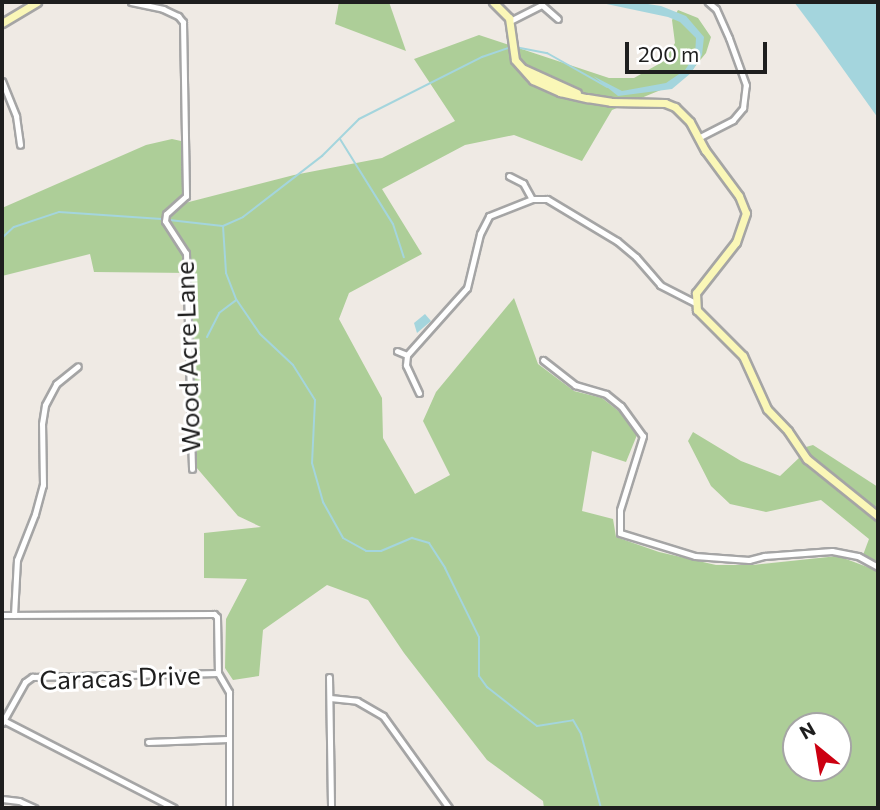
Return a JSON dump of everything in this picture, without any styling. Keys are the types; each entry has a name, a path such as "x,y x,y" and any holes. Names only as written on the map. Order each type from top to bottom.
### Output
{"street":[{"path":"2,23 37,2"},
{"name":"Wood Acre Lane","path":"131,2 163,9 178,16 183,22 186,196 166,214 164,222 186,253 192,469"},
{"path":"492,2 504,11 510,21 512,51 519,67 587,98 611,102 665,103 684,114 739,196 746,213 736,242 699,288 695,303"},
{"path":"698,138 733,120 743,108 746,86 716,9 708,2"},
{"path":"510,21 542,5 558,19"},
{"path":"2,81 16,116 20,145"},
{"path":"509,176 523,183 531,198"},
{"path":"419,393 406,365 407,355 467,288 480,234 489,216 531,198 547,199 617,241 636,257 660,285 695,303 700,314 743,356 762,402 807,459 878,516"},
{"path":"397,351 407,355"},
{"path":"543,360 575,384 606,394 621,405 643,436 620,510 620,533 695,556 749,560 764,555 832,551 858,556 878,566"},
{"path":"14,615 17,559 43,485 42,424 45,405 56,384 78,366"},
{"path":"2,615 214,614 217,617 218,673 229,692 229,808"},
{"name":"Caracas Drive","path":"2,721 25,682 32,677 218,673"},
{"path":"329,677 331,808"},
{"path":"330,698 356,701 383,716 449,808"},
{"path":"2,721 174,808"},
{"path":"148,742 228,739"},
{"path":"2,799 19,801 35,808"}],"green space":[{"path":"339,2 389,2 406,51 335,24"},
{"path":"678,10 698,18 711,37 706,53 693,69 668,87 612,110 582,161 514,135 465,145 382,189 422,254 349,293 339,319 382,398 383,438 415,494 450,475 423,421 436,392 514,298 538,364 574,391 602,398 621,413 637,435 626,462 592,451 582,511 613,519 616,537 659,552 716,565 753,565 838,556 878,571 878,808 544,808 543,801 487,760 404,653 368,600 327,585 263,630 259,676 233,680 225,668 226,619 247,579 204,578 204,533 261,527 238,516 196,467 190,273 94,272 90,254 2,276 2,208 146,145 172,139 181,141 181,197 185,203 294,175 382,158 455,121 414,59 479,35 609,78 634,78 664,61 675,43 672,20"},
{"path":"693,432 741,461 780,476 800,457 815,473 878,519 878,563 863,555 869,539 821,500 766,512 730,504 711,486 688,441"},
{"path":"813,445 878,487 878,513 814,463 806,447"}],"water":[{"path":"597,2 635,2 661,6 686,16 704,37 702,55 691,73 672,89 618,96 593,76 622,91 666,83 685,70 695,55 696,38 680,22 668,17"},
{"path":"794,2 878,2 878,118 818,34"},
{"path":"425,314 431,321 417,333 414,323"}],"waterway":[{"path":"515,47 547,53 607,87"},
{"path":"169,220 223,226 243,217 322,156 359,119 482,57 508,48"},
{"path":"340,139 393,224 404,257"},
{"path":"2,238 14,227 59,212 162,219"},
{"path":"223,226 226,273 236,299 260,334 293,365 315,400 312,463 323,502 343,538 366,551 381,551 412,538 429,543 445,568 479,637 479,676 487,687 537,726 573,720 581,734 601,808"},
{"path":"207,337 219,313 236,300"}]}
